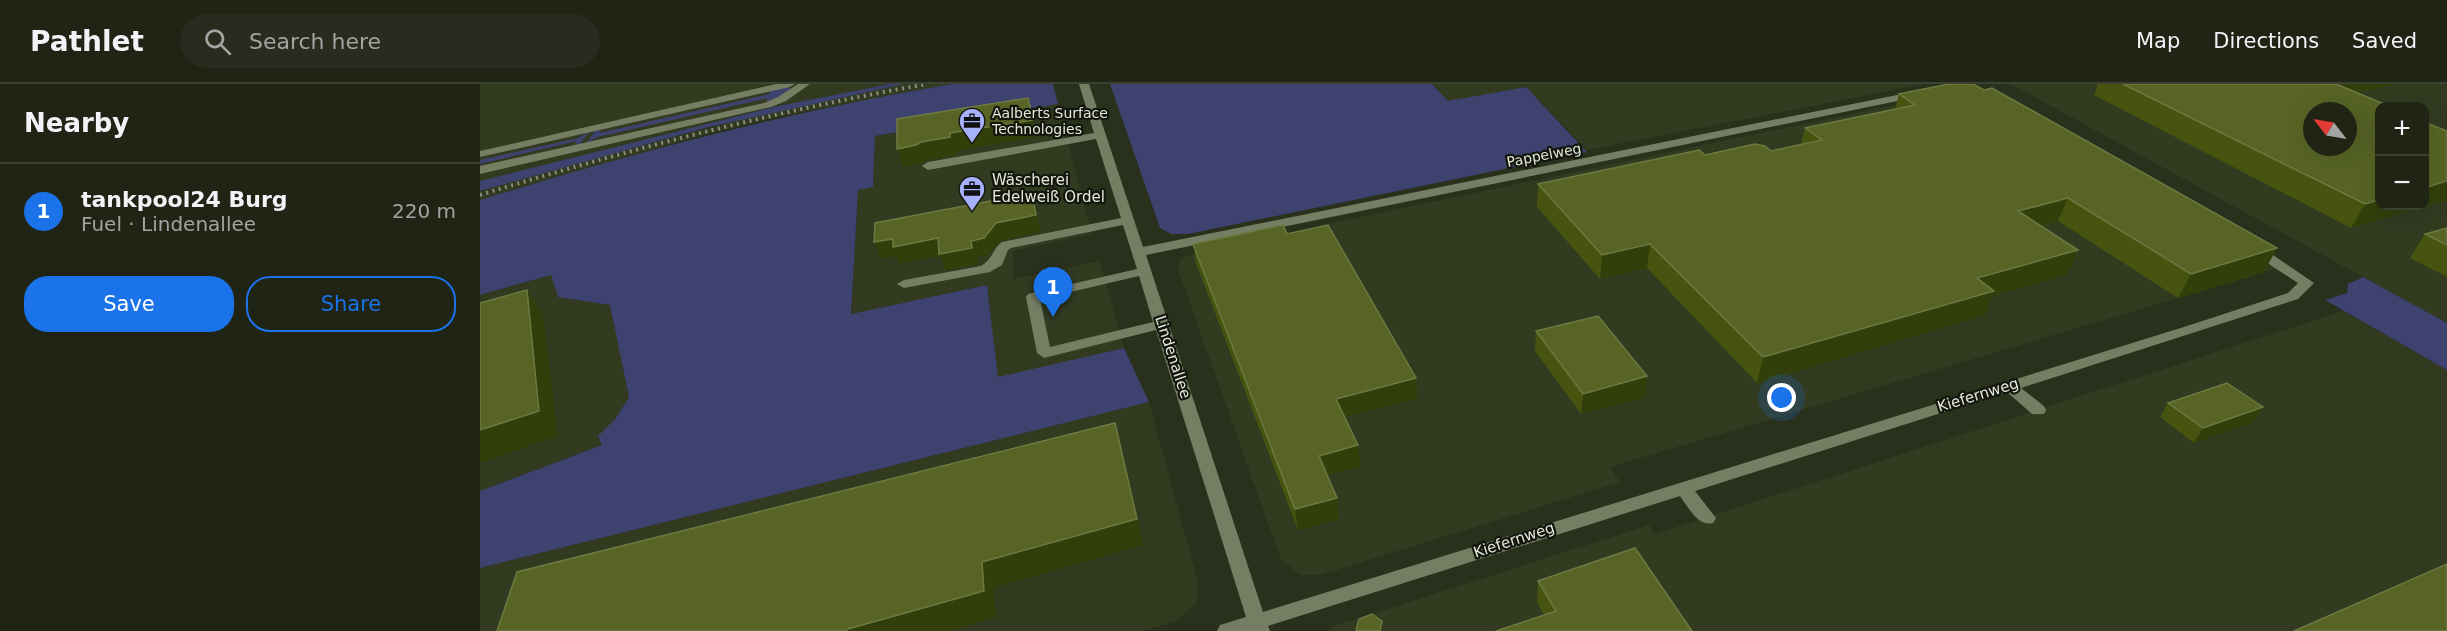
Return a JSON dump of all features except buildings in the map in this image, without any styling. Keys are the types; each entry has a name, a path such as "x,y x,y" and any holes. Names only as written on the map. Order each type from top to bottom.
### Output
{"street":[{"path":"480,154 790,84"},
{"path":"480,170 767,105 782,99 805,84"},
{"name":"Lindenallee","path":"1084,84 1259,626"},
{"name":"Pappelweg","path":"1139,252 1932,91"},
{"path":"928,166 1100,135"},
{"path":"904,284 985,268 997,262 1002,248 1007,245 1128,220"},
{"name":"Kiefernweg","path":"1227,631 1259,626 1682,487 2293,296 2307,283 2277,261 2246,244"},
{"path":"1145,272 1033,297 1044,353 1162,324"},
{"path":"2008,386 2038,410"},
{"path":"1682,487 1707,518"}],"shaded area":[{"path":"480,84 890,84 778,106 480,181"},
{"path":"890,84 904,84 705,128 480,191 480,181 778,106"},
{"path":"904,84 952,84 781,116 707,134 480,200 480,191 567,165 779,110"},
{"path":"952,84 1053,84 1058,104 875,136 873,187 858,190 851,314 987,285 998,377 1124,348 1149,402 480,568 480,491 602,445 598,436 616,418 629,397 610,305 558,297 551,275 480,295 480,200 597,165 714,134 832,107"},
{"path":"1110,84 1432,84 1448,101 1526,87 1587,152 1188,234 1171,234 1160,228"},
{"path":"1432,84 1925,84 1587,150 1526,87 1447,102"},
{"path":"2010,84 2447,84 2447,323"},
{"path":"786,87 792,89 778,99 768,102 766,101 768,98 598,137 585,144 597,129 602,128 599,133 769,94 772,90"},
{"path":"1942,95 2276,269 1610,467 1620,482 1320,575 1301,575 1281,560 1177,267 1181,259 1199,251"},
{"path":"1058,104 1092,234 1013,251 1014,279 1100,261 1124,348 998,378 987,285 851,314 858,190 873,187 875,136"},
{"path":"590,131 578,146 574,145 577,141 480,164 480,160 578,138"},
{"path":"552,275 558,297 610,305 629,397 616,418 599,436 602,445 480,491 480,295"},
{"path":"2363,277 2447,323 2447,370 2325,300 2347,293 2348,284"},
{"path":"2343,311 2447,370 2447,631 1329,631 1331,627 1649,525 1655,534"},
{"path":"1149,402 1198,582 1197,603 1176,621 1142,631 480,631 480,568"}],"railway":[{"path":"480,195 590,162 758,119 927,84"}],"place":[{"name":"Aalberts Surface Technologies","path":"972,144"},
{"name":"Wäscherei Edelweiß Ordel","path":"972,212"},
{"name":"tankpool24 Burg","path":"1053,317"}]}
